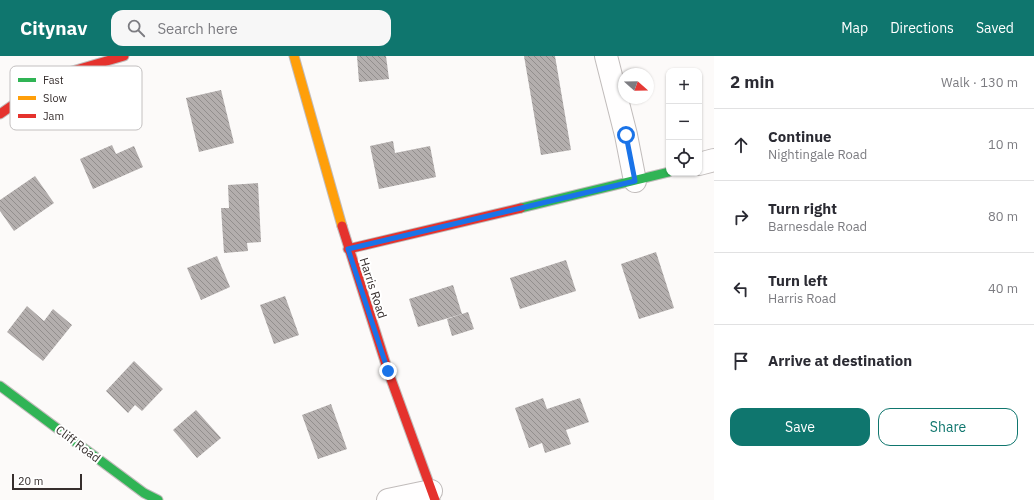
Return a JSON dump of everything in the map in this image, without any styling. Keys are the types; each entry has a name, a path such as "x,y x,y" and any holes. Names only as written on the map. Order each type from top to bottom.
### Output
{"street":[{"path":"90,66 124,56"},
{"name":"Harris Road","path":"294,56 348,249 388,371 433,495"},
{"path":"606,56 626,135 635,181"},
{"path":"0,114 10,107"},
{"path":"702,163 714,160"},
{"path":"348,249 666,173"},
{"name":"Cliff Road","path":"0,386 144,493 158,500"},
{"path":"388,500 433,495"}],"building":[{"path":"357,56 386,56 389,79 359,82"},
{"path":"524,56 555,56 571,150 541,155"},
{"path":"221,90 234,143 199,152 186,98"},
{"path":"393,141 395,153 430,146 436,177 379,189 370,146"},
{"path":"112,145 116,154 134,146 143,167 93,189 80,159"},
{"path":"35,176 54,203 14,231 0,211 0,200"},
{"path":"258,183 261,242 247,243 248,251 224,253 221,208 229,208 228,185"},
{"path":"656,252 674,308 639,319 621,264"},
{"path":"217,256 230,287 201,300 187,268"},
{"path":"566,260 576,291 520,309 510,278"},
{"path":"453,285 462,314 418,327 409,299"},
{"path":"285,296 299,335 274,344 260,305"},
{"path":"27,306 44,321 53,309 72,325 43,361 7,332"},
{"path":"468,312 474,329 452,336 447,319"},
{"path":"134,361 163,389 142,411 135,405 128,413 106,391"},
{"path":"543,398 547,409 580,398 589,422 566,430 571,444 545,453 542,443 529,448 515,408"},
{"path":"331,404 347,449 318,459 302,415"},
{"path":"196,410 221,438 197,458 173,430"}],"traffic: fast":[{"path":"521,208 666,173"},
{"path":"0,386 144,493 158,500"}],"traffic: slow":[{"path":"294,56 342,226"}],"traffic: jam":[{"path":"90,66 124,56"},
{"path":"0,114 10,107"},
{"path":"348,249 521,208"},
{"path":"342,226 388,371 435,500"}],"route":[{"path":"388,371 348,249 635,181 626,135"}]}
